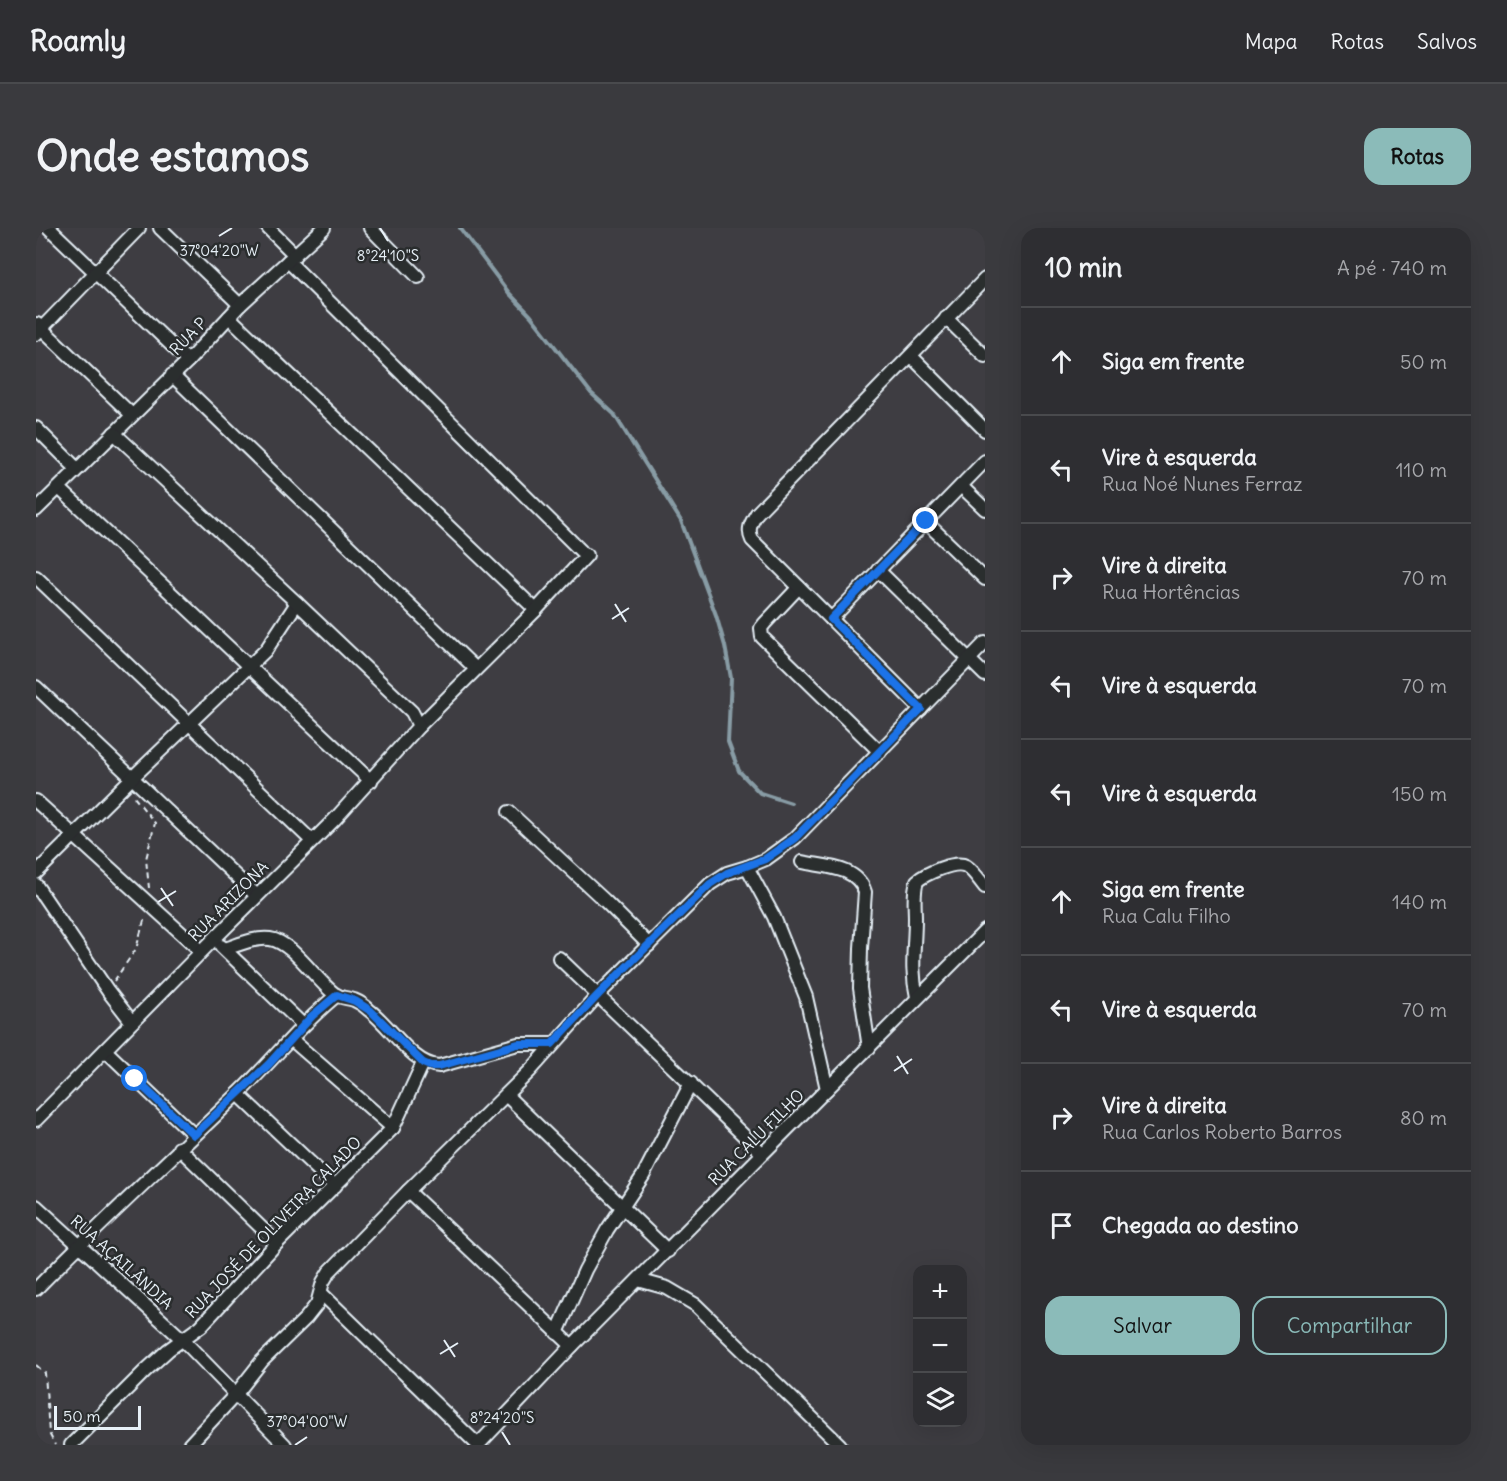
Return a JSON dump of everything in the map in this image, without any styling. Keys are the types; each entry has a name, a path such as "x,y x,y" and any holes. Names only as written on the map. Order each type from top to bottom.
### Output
{"street":[{"path":"49,228 188,361"},
{"path":"132,415 38,329 139,228"},
{"path":"160,228 240,305"},
{"path":"268,228 292,258"},
{"name":"RUA P","path":"36,510 188,361 240,305 324,228"},
{"path":"370,228 418,277"},
{"name":"RUA ARIZONA","path":"36,1120 201,951 335,819 419,726 537,610 584,553 292,258"},
{"path":"921,709 752,540 749,532 750,524 757,513 984,281"},
{"path":"229,317 537,610"},
{"path":"946,318 985,356"},
{"path":"911,356 985,430"},
{"path":"172,375 476,669"},
{"path":"36,428 77,469"},
{"path":"114,433 412,712 419,726"},
{"path":"831,619 985,461"},
{"path":"961,486 985,509"},
{"path":"59,488 371,781"},
{"path":"926,521 985,579"},
{"path":"878,570 985,675"},
{"path":"36,577 312,841"},
{"path":"799,587 761,628 762,637 880,752"},
{"path":"36,873 266,650 297,603"},
{"path":"189,1445 236,1394 262,1361 306,1318 317,1304 323,1282 329,1272 506,1095 599,994 710,884 727,873 765,859 795,838 985,643"},
{"path":"36,687 257,896"},
{"path":"36,801 201,951"},
{"path":"509,812 650,945"},
{"path":"802,862 830,867 851,874 863,884 865,892 860,988 869,1048"},
{"path":"917,997 912,977 914,892 917,881 945,867 963,864 985,887"},
{"name":"RUA CALU FILHO","path":"478,1445 572,1346 826,1089 806,997 774,917 747,867"},
{"path":"36,885 108,991 132,1022"},
{"path":"826,1089 985,931"},
{"path":"214,939 303,1025"},
{"path":"225,949 255,940 272,939 281,944 337,995 355,1001 371,1011 426,1064 439,1066 518,1044 552,1044"},
{"path":"560,957 762,1153"},
{"path":"36,1289 179,1148 238,1094 292,1040 303,1025 337,995"},
{"path":"292,1040 393,1128"},
{"path":"106,1050 194,1135"},
{"name":"RUA JOSÉ DE OLIVEIRA CALADO","path":"71,1445 145,1371 201,1326 277,1243 393,1128 426,1064"},
{"path":"557,1333 585,1270 644,1176 691,1083"},
{"path":"238,1094 335,1186"},
{"path":"506,1095 668,1251"},
{"path":"179,1148 277,1243"},
{"path":"408,1191 572,1346"},
{"name":"RUA AÇAILÂNDIA","path":"36,1206 182,1339 285,1445"},
{"path":"638,1280 667,1288 696,1305 840,1445"},
{"path":"321,1293 478,1445"}],"path":[{"path":"36,1365 45,1373 49,1432 56,1445"}],"waterway":[{"path":"460,228 509,293 531,316 591,393 614,414 681,521 716,615 725,646 731,678 728,742 739,771 760,793 791,803"}],"route":[{"path":"135,1079 194,1135 269,1064 312,1016 337,995 355,1001 371,1011 423,1063 430,1066 439,1066 518,1044 552,1044 710,884 727,873 765,859 795,838 921,709 831,619 926,521"}]}
